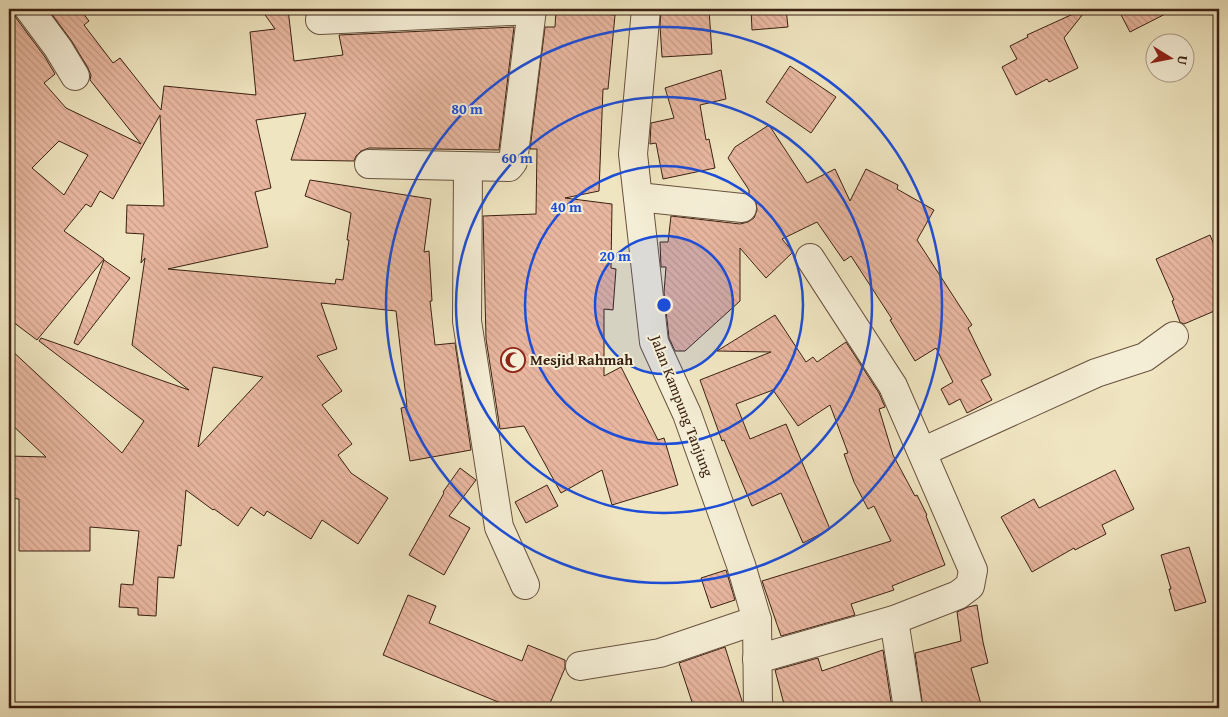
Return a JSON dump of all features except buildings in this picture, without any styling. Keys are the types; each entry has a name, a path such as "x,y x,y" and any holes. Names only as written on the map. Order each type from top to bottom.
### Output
{"street":[{"path":"29,9 58,48 75,76"},
{"path":"320,20 532,9 514,162 509,167 369,164"},
{"name":"Jalan Kampung Tanjung","path":"646,9 633,154 654,342 687,414 741,565 757,620 758,708"},
{"path":"468,167 467,321 499,527 525,585"},
{"path":"638,197 742,208"},
{"path":"757,659 894,620 958,595 970,586 973,570 893,386 810,258"},
{"path":"922,452 1096,373 1145,358 1174,336"},
{"path":"580,666 660,653 757,620"},
{"path":"894,620 908,708"}],"place":[{"name":"Mesjid Rahmah","path":"513,360"}]}
